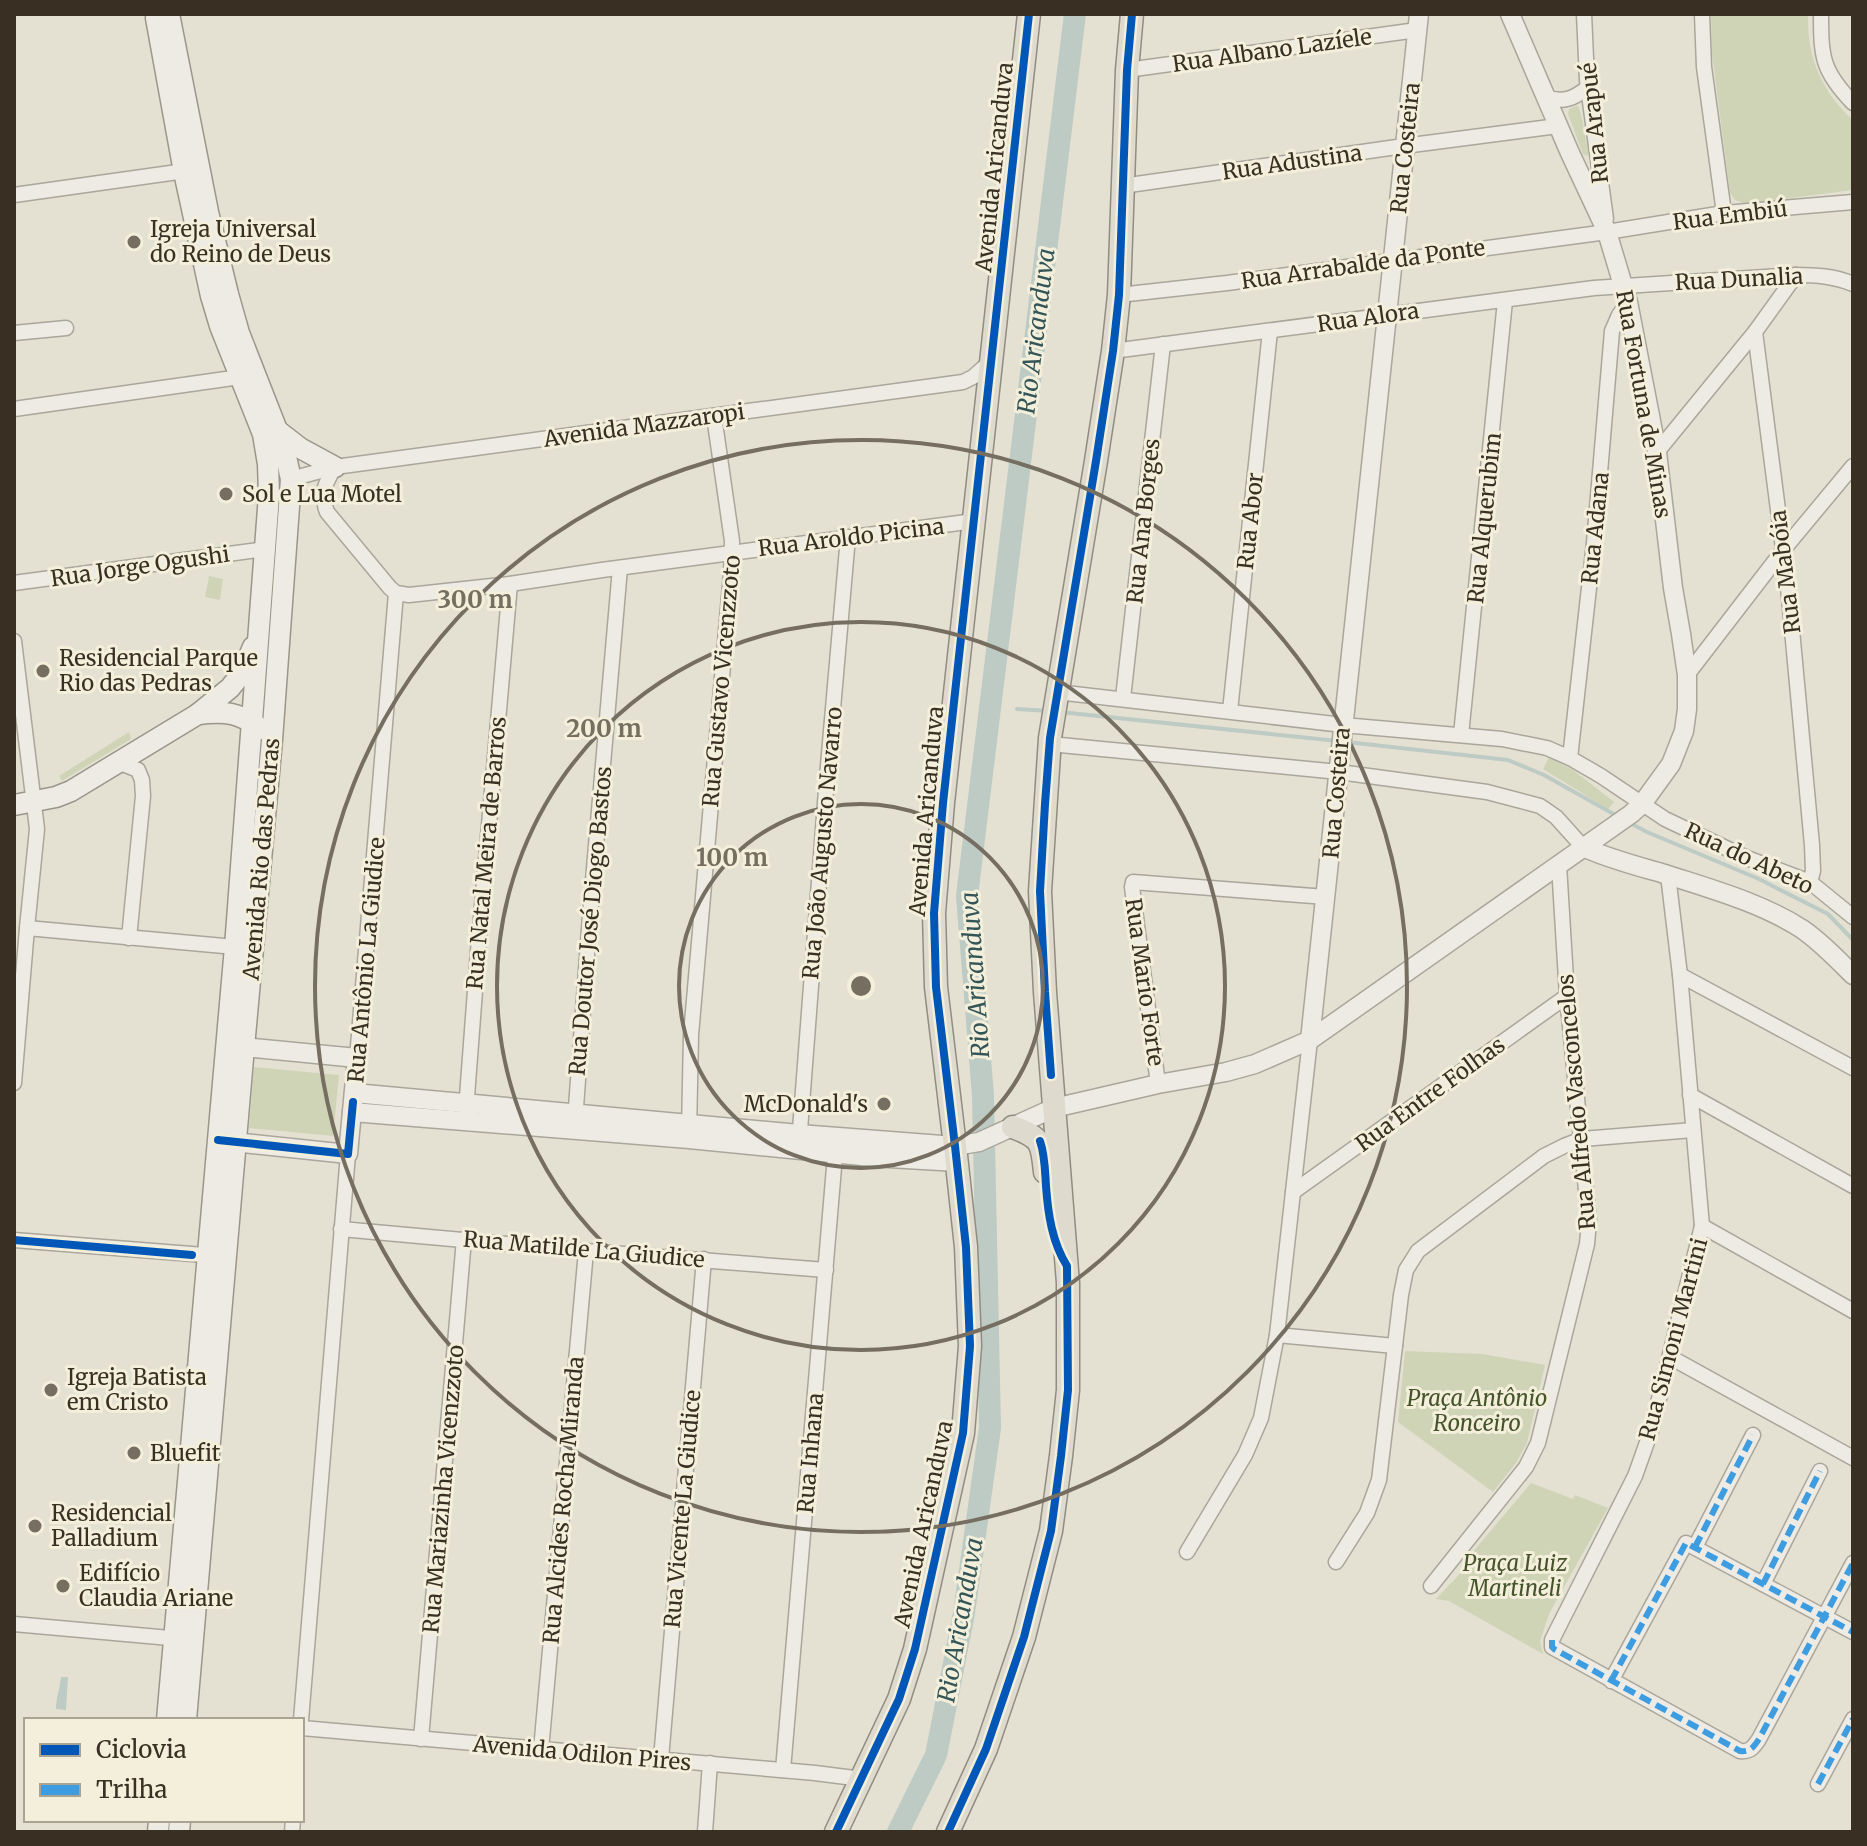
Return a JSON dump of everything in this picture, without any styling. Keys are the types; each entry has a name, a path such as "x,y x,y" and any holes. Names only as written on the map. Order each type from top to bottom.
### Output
{"highway":[{"name":"Avenida Aricanduva","path":"836,1832 899,1699 915,1649 963,1433 970,1346 966,1247 936,987 934,913 943,803 1029,14"},
{"path":"948,1832 986,1749 1024,1637 1051,1531 1068,1390 1067,1266 1040,891 1050,741 1113,351 1119,295 1127,70 1132,14"},
{"path":"1022,1122 1040,1141 1043,1149 1053,1237 1067,1266"}],"main road":[{"name":"Avenida Rio das Pedras","path":"155,14 192,170 239,333 268,464 269,495 260,632 235,947 235,1046"},
{"name":"Avenida Rio das Pedras","path":"169,14 192,170"},
{"name":"Avenida Rio das Pedras","path":"186,1718 184,1639 235,1046 272,740 291,479 277,430 248,376"},
{"path":"277,430 300,448 335,467"},
{"path":"269,495 291,479"},
{"path":"14,805 71,791 198,714 230,688 242,673 260,632"},
{"path":"198,714 230,713 253,723 272,740"},
{"name":"Avenida Rio das Pedras","path":"167,1718 184,1639"}],"street":[{"name":"Rua Fortuna de Minas","path":"353,1102 956,1154 1054,1108 1226,1072 1255,1064 1310,1040 1636,809 1671,764 1684,731 1687,709 1687,675 1657,452 1626,294 1607,232 1510,14"},
{"name":"Rua Arapué","path":"1584,14 1588,87 1607,232"},
{"path":"1702,14 1704,67 1724,213"},
{"path":"1821,14 1822,55 1828,74 1853,103"},
{"name":"Rua Albano Lazíele","path":"1127,70 1418,22"},
{"name":"Rua Costeira","path":"1187,1552 1245,1455 1261,1418 1277,1335 1418,22"},
{"path":"1545,97 1568,100 1588,87"},
{"name":"Rua Adustina","path":"1122,186 1558,126"},
{"path":"14,195 192,170"},
{"name":"Rua Embiú","path":"1607,232 1724,213 1853,202"},
{"name":"Rua Arrabalde da Ponte","path":"1119,295 1607,232"},
{"path":"1657,452 1755,332 1796,275"},
{"name":"Rua Dunalia","path":"1626,294 1796,275 1838,278 1853,284"},
{"name":"Rua Alora","path":"1113,351 1387,314 1505,301 1626,294"},
{"name":"Rua Adana","path":"1570,758 1594,543 1612,331 1626,294"},
{"name":"Rua Alquerubim","path":"1461,735 1505,301"},
{"path":"14,333 66,328"},
{"name":"Rua Abor","path":"1230,711 1270,331"},
{"name":"Rua Mabóia","path":"1755,332 1784,549 1812,845 1813,871 1810,882"},
{"name":"Rua Ana Borges","path":"1123,698 1163,344"},
{"name":"Avenida Mazzaropi","path":"291,479 335,467 963,382 991,361"},
{"path":"14,409 248,376"},
{"name":"Rua Gustavo Vicenzzoto","path":"689,1131 691,1035 732,541 714,416"},
{"path":"1687,675 1784,549 1853,466"},
{"path":"335,467 323,493 327,512 396,593"},
{"name":"Rua Aroldo Picina","path":"396,593 409,595 510,584 974,521"},
{"name":"Rua João Augusto Navarro","path":"799,1142 848,537"},
{"name":"Rua Jorge Ogushi","path":"14,583 265,549"},
{"name":"Rua Doutor José Diogo Bastos","path":"575,1122 620,568"},
{"name":"Rua Natal Meira de Barros","path":"466,1113 510,584"},
{"name":"Rua Antônio La Giudice","path":"301,1718 396,593"},
{"path":"14,641 21,754 35,801 37,829 14,1083"},
{"name":"Rua do Abeto","path":"1057,695 1123,698 1230,711 1342,731 1461,735 1547,748 1601,776 1636,809 1810,882 1853,917"},
{"path":"1050,741 1339,767 1487,792 1540,806 1556,817 1583,847 1603,857 1668,875 1773,913 1822,944 1853,975"},
{"path":"118,762 138,770 143,796 129,938"},
{"name":"Rua Alfredo Vasconcelos","path":"1431,1586 1519,1477 1538,1443 1587,1244 1589,1221 1567,996 1559,865"},
{"name":"Rua Simoni Martini","path":"1611,1681 1554,1649 1552,1640 1635,1476 1651,1431 1702,1226 1668,875"},
{"name":"Rua Mario Forte","path":"1158,1084 1132,884 1136,881 1326,897"},
{"path":"27,928 235,947"},
{"path":"1680,975 1853,1068"},
{"name":"Rua Entre Folhas","path":"1293,1192 1567,996"},
{"path":"235,1046 357,1058"},
{"path":"1690,1095 1853,1186"},
{"path":"1336,1562 1367,1513 1379,1480 1406,1270 1418,1251 1544,1156 1564,1146 1582,1139 1693,1130"},
{"path":"227,1141 348,1154"},
{"name":"Rua Inhana","path":"783,1770 836,1145"},
{"path":"1702,1226 1853,1311"},
{"name":"Rua Matilde La Giudice","path":"341,1229 826,1270"},
{"name":"Rua Mariazinha Vicenzzoto","path":"421,1739 464,1239"},
{"path":"14,1240 217,1256"},
{"name":"Rua Alcides Rocha Miranda","path":"541,1750 586,1251"},
{"name":"Rua Vicente La Giudice","path":"661,1759 704,1259"},
{"path":"1277,1335 1395,1346"},
{"path":"1670,1357 1853,1458"},
{"path":"1695,1547 1753,1435"},
{"path":"1763,1584 1820,1471"},
{"path":"1853,1563 1823,1616 1759,1739 1747,1752 1611,1681 1686,1543 1695,1547 1763,1584 1823,1616 1853,1632"},
{"path":"14,1624 184,1639"},
{"path":"1818,1784 1853,1719"},
{"name":"Avenida Odilon Pires","path":"304,1728 862,1779"},
{"path":"705,1832 710,1763"}],"green space":[{"path":"1711,14 1808,14 1810,45 1818,72 1832,97 1853,120 1853,190 1746,204 1735,200 1730,193 1712,53"},
{"path":"1576,106 1582,117 1589,152 1587,156 1583,154 1568,114 1569,109"},
{"path":"209,576 223,579 220,600 205,597"},
{"path":"129,732 131,739 62,781 59,776"},
{"path":"1549,757 1573,770 1614,802 1608,809 1543,769"},
{"path":"254,1067 339,1075 333,1136 249,1128"},
{"name":"Praça Antônio Ronceiro","path":"1405,1351 1483,1354 1545,1365 1527,1443 1493,1492 1398,1422"},
{"name":"Praça Luiz Martineli","path":"1531,1483 1608,1508 1549,1614 1540,1641 1543,1654 1449,1601 1436,1599 1468,1565 1466,1560"}],"shaded area":[{"path":"61,1677 68,1677 66,1710 56,1709"}],"waterway":[{"name":"Rio Aricanduva","path":"898,1832 936,1755 964,1613 990,1428 983,1096 967,896 1075,14"},
{"path":"1017,709 1048,711"},
{"path":"1060,712 1338,741"},
{"path":"1347,742 1508,760 1544,775 1619,817"},
{"path":"1630,823 1759,879 1828,914 1853,940"}],"marked path":[{"path":"1695,1547 1753,1435"},
{"path":"1763,1584 1820,1471"},
{"path":"1611,1681 1686,1543 1853,1632"},
{"path":"1552,1640 1554,1649 1740,1751 1746,1751 1759,1739 1853,1563"},
{"path":"1818,1784 1853,1719"}],"cycle path":[{"path":"836,1832 899,1699 915,1649 963,1433 970,1346 966,1247 936,987 934,913 943,803 1029,14"},
{"path":"1051,1075 1040,891 1050,738 1113,351 1119,295 1127,70 1132,14"},
{"path":"218,1140 348,1154 353,1102"},
{"path":"948,1832 986,1749 1024,1637 1051,1531 1061,1456 1068,1390 1067,1266 1052,1228 1040,1141"},
{"path":"14,1240 192,1255"}],"place":[{"name":"Igreja Universal do Reino de Deus","path":"134,242"},
{"name":"Sol e Lua Motel","path":"226,494"},
{"name":"Residencial Parque Rio das Pedras","path":"43,671"},
{"name":"McDonald's","path":"884,1104"},
{"name":"Igreja Batista em Cristo","path":"51,1390"},
{"name":"Bluefit","path":"134,1453"},
{"name":"Residencial Palladium","path":"35,1526"},
{"name":"Edifício Claudia Ariane","path":"63,1586"}]}
